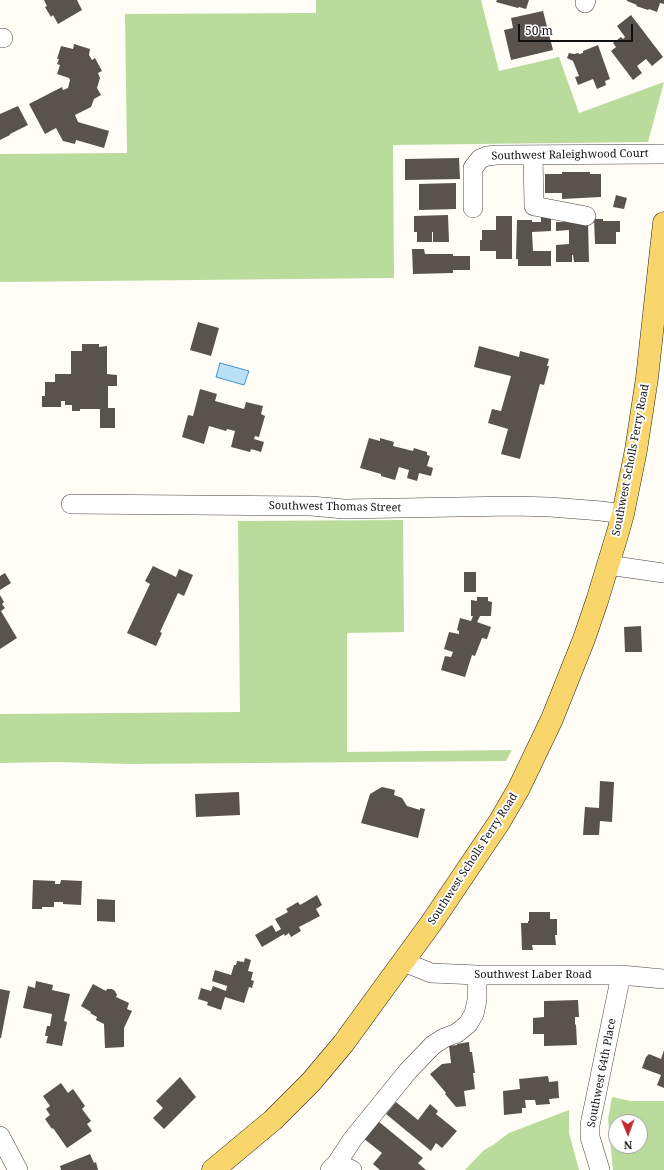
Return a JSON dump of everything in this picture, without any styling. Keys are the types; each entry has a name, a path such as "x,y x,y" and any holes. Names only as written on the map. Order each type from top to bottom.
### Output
{"main road":[{"name":"Southwest Scholls Ferry Road","path":"213,1170 273,1120 311,1082 343,1044 404,962 460,882 500,821 519,788 552,719 597,601 623,514 636,450 661,281 664,223"}],"street":[{"name":"Southwest Raleighwood Court","path":"473,208 473,168 480,159 487,156 664,154"},
{"path":"533,155 534,206 586,216"},
{"name":"Southwest Thomas Street","path":"71,504 311,506 344,509 506,506 550,507 623,514"},
{"path":"608,565 664,573"},
{"name":"Southwest Laber Road","path":"404,962 431,974 621,975 664,979"},
{"path":"339,1168 352,1140 408,1071 433,1045 444,1038 457,1033 468,1024 474,1014 477,1000 477,975"},
{"name":"Southwest 64th Place","path":"600,1170 590,1136 590,1125 621,975"},
{"path":"0,1136 18,1170"}],"green space":[{"path":"316,0 481,0 499,71 559,57 579,113 664,82 648,142 393,145 394,278 0,282 0,154 127,153 125,14 316,13"},
{"path":"403,520 404,632 347,633 347,752 512,750 506,761 128,764 57,762 0,763 0,714 240,712 238,521"},
{"path":"612,1097 630,1101 664,1101 664,1170 613,1170 611,1154 648,1154 648,1114 609,1114"},
{"path":"569,1110 569,1133 579,1170 465,1170 484,1150 509,1133"}],"water":[{"path":"220,363 249,371 244,385 216,377"}],"building":[{"path":"44,0 77,0 82,10 58,24 53,15 51,17 45,7 47,6"},
{"path":"497,0 529,0 526,9 496,2"},
{"path":"627,0 664,0 664,4 660,3 657,12 636,6 637,5"},
{"path":"543,11 553,50 511,60 504,30 513,28 511,18"},
{"path":"631,15 663,57 652,66 646,59 637,66 642,73 633,80 611,51 616,47 613,43 621,37 623,39 625,37 617,26"},
{"path":"74,44 90,49 89,55 92,60 95,58 102,71 98,73 100,78 97,88 101,95 94,99 91,107 75,115 78,122 109,131 104,148 76,140 75,144 63,141 56,128 45,134 29,104 62,87 63,90 68,88 69,78 57,74 60,65 57,64 59,59 57,59 61,46 73,49"},
{"path":"598,45 610,79 605,81 606,85 597,89 593,79 578,85 575,77 579,76 573,61 567,58 569,53 583,53 583,51"},
{"path":"18,106 28,125 0,140 0,114"},
{"path":"459,158 460,179 405,180 405,159"},
{"path":"562,172 590,172 590,174 601,174 601,197 562,199 562,193 545,193 545,174 562,174"},
{"path":"456,183 456,209 419,210 419,184"},
{"path":"616,195 627,198 624,209 613,207"},
{"path":"448,215 449,242 433,242 432,232 432,242 417,242 417,232 414,232 414,216"},
{"path":"551,215 551,231 532,232 533,251 551,251 551,266 518,266 518,259 516,259 517,220 532,220 532,222 541,222 541,216"},
{"path":"496,216 512,216 512,259 496,259 496,251 480,251 482,230 496,230"},
{"path":"594,219 603,219 603,221 620,221 620,232 616,232 616,244 595,244"},
{"path":"556,222 588,222 589,262 574,262 572,255 572,262 556,262 556,245 569,244 569,230 556,231"},
{"path":"412,249 424,249 425,254 453,254 453,256 470,256 470,270 453,270 453,273 413,274"},
{"path":"198,322 219,328 211,356 190,350"},
{"path":"82,344 99,344 99,347 107,346 107,374 117,375 117,386 108,386 108,408 115,408 115,428 100,428 100,409 80,409 80,411 72,411 72,405 65,405 65,401 61,401 61,407 42,407 42,396 45,396 45,382 55,382 55,374 71,374 71,351 82,351"},
{"path":"479,346 519,357 520,351 549,359 547,366 549,366 544,385 540,384 520,459 501,454 508,429 488,423 492,409 501,411 511,376 474,367"},
{"path":"200,389 217,394 215,401 244,409 246,402 263,406 261,414 265,416 259,437 255,436 254,439 264,442 261,452 251,449 250,452 231,447 235,431 227,429 226,431 209,426 204,444 182,437 188,415 193,416"},
{"path":"369,438 380,441 380,438 394,442 393,446 413,451 414,448 427,452 427,455 430,456 427,466 433,468 431,476 419,473 417,481 407,478 409,470 399,467 395,480 360,468"},
{"path":"153,566 176,577 179,569 193,575 184,596 178,593 160,632 162,633 156,646 127,633 150,584 145,581"},
{"path":"464,572 476,572 476,592 464,592"},
{"path":"5,573 11,583 0,590 0,576"},
{"path":"0,595 4,602 2,604 5,608 1,611 17,638 0,649"},
{"path":"477,597 488,597 488,601 492,602 491,616 480,616 477,622 491,627 487,639 482,638 475,656 472,655 465,677 441,670 445,656 451,657 453,652 444,649 449,632 459,634 459,631 457,630 460,618 471,621 473,616 471,616 471,600 477,601"},
{"path":"641,626 642,652 625,652 624,627"},
{"path":"600,781 614,782 612,822 600,821 599,835 583,835 585,807 599,808"},
{"path":"382,787 395,790 394,795 402,798 407,806 420,810 420,808 425,809 418,838 361,823 370,794"},
{"path":"239,792 240,815 196,817 195,794"},
{"path":"33,880 55,881 55,884 60,884 61,880 82,881 81,905 54,902 54,907 32,909"},
{"path":"317,895 322,905 316,909 320,916 299,927 301,931 291,937 289,933 285,936 284,934 262,947 255,935 272,925 276,932 281,929 275,919 288,912 286,909 298,902 300,905"},
{"path":"97,899 115,900 115,922 97,921"},
{"path":"529,912 550,912 550,919 557,919 557,935 555,935 556,945 532,945 533,950 522,950 521,923 528,923"},
{"path":"245,958 251,960 248,971 253,972 251,980 254,981 252,988 249,987 244,1003 225,997 221,1010 207,1005 208,1002 198,999 201,988 211,991 213,986 226,991 227,986 212,981 215,970 231,975 237,961 244,962"},
{"path":"36,981 53,985 52,990 70,994 64,1021 67,1022 62,1046 46,1043 48,1036 45,1036 47,1026 50,1026 52,1014 23,1008 28,986 35,988"},
{"path":"93,984 106,991 107,989 112,989 117,995 116,997 129,1003 127,1009 132,1011 124,1028 124,1047 105,1048 104,1024 96,1020 97,1017 81,1006"},
{"path":"0,989 10,991 1,1038 0,1038"},
{"path":"578,1000 579,1017 575,1017 577,1045 544,1046 544,1034 533,1034 533,1018 544,1017 544,1001"},
{"path":"469,1042 475,1073 473,1073 475,1089 464,1091 466,1106 456,1107 430,1074 442,1064 451,1063 449,1046"},
{"path":"664,1050 664,1088 657,1085 661,1075 642,1068 646,1057 649,1054 661,1059"},
{"path":"548,1076 549,1082 558,1081 559,1098 549,1099 550,1104 536,1105 535,1100 525,1100 526,1108 522,1108 522,1113 504,1115 503,1091 520,1089 519,1079"},
{"path":"180,1077 196,1097 164,1129 153,1118 163,1108 156,1101"},
{"path":"61,1083 68,1093 73,1089 85,1106 82,1109 91,1121 87,1124 92,1131 67,1148 45,1119 50,1115 46,1109 50,1106 43,1096"},
{"path":"396,1102 418,1120 430,1104 438,1111 436,1114 457,1131 442,1148 436,1143 431,1151 386,1114"},
{"path":"378,1121 423,1158 418,1163 426,1170 380,1170 373,1164 382,1153 363,1138"},
{"path":"90,1154 94,1163 96,1162 98,1170 61,1170 60,1166"}]}
